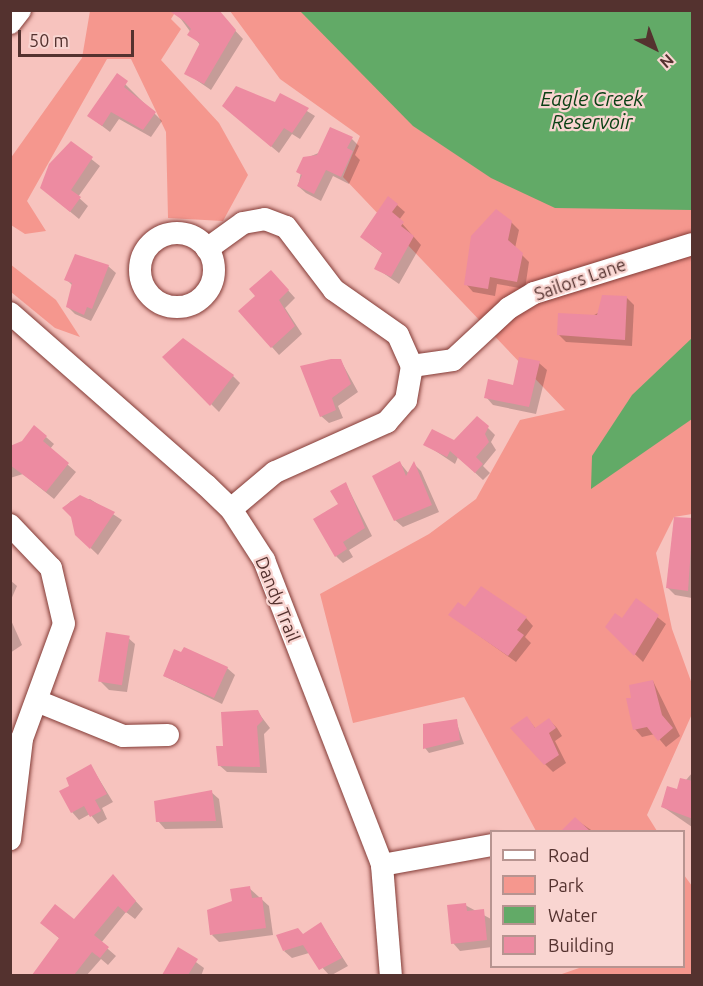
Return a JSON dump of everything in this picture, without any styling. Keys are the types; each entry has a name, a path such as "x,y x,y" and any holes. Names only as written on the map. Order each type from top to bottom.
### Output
{"street":[{"path":"10,23 20,10"},
{"path":"207,249 243,223 265,219 286,227 334,290 398,335 412,366 406,400 387,422 275,472 231,509"},
{"name":"Sailors Lane","path":"412,366 453,360 509,308 534,293 693,244"},
{"name":"Dandy Trail","path":"10,313 231,509 271,573 382,865 391,975"},
{"path":"10,525 44,556 61,595 62,638 22,739 10,838"},
{"path":"37,701 123,736 168,735"},
{"path":"382,865 490,845"}],"green space":[{"path":"90,11 176,11 171,19 181,29 161,60 219,123 248,175 223,221 168,218 166,132 131,59 107,59 27,201 46,231 25,234 11,225 10,159 82,58"},
{"path":"230,11 692,11 692,514 674,517 656,553 672,629 692,684 692,714 647,815 656,830 535,830 464,697 353,723 320,594 429,534 476,499 520,420 565,410 343,177 360,136 280,79"},
{"path":"10,264 56,300 80,337 55,328 11,292"},
{"path":"685,876 692,886 692,975 559,975 579,968 685,968"}],"water":[{"name":"Eagle Creek Reservoir","path":"300,11 692,11 692,210 555,208 491,178 413,126"},
{"path":"692,338 692,419 591,489 592,456 632,395"}],"building":[{"path":"168,10 219,10 236,30 204,84 184,74 200,43 187,35 191,29 184,21"},
{"path":"117,73 128,81 124,87 156,112 143,130 111,112 102,126 87,116"},
{"path":"236,86 275,102 280,93 309,108 292,133 284,128 271,147 222,106"},
{"path":"330,127 353,137 347,148 353,151 341,177 326,170 314,194 297,186 302,175 296,172 303,157 317,155"},
{"path":"71,141 93,157 71,190 81,197 70,212 40,188 49,164"},
{"path":"388,196 398,204 392,212 404,222 401,226 414,236 391,277 374,269 382,253 360,237"},
{"path":"496,209 512,221 508,240 523,253 517,282 490,277 488,289 464,285 471,236"},
{"path":"75,254 109,265 92,309 87,307 84,315 66,307 72,283 64,280"},
{"path":"271,270 289,290 279,300 295,326 271,348 238,311 255,296 249,289"},
{"path":"602,295 627,296 625,340 557,335 558,313 597,315"},
{"path":"183,338 234,375 210,406 162,357"},
{"path":"519,357 540,361 529,407 484,398 488,379 513,385"},
{"path":"341,359 351,384 332,398 336,410 320,417 300,366"},
{"path":"477,416 489,426 485,434 489,442 476,457 483,464 475,473 450,451 447,457 423,445 432,429 454,440"},
{"path":"34,425 47,436 43,441 69,463 46,492 10,465 10,446 22,441"},
{"path":"400,461 406,476 414,461 432,505 394,521 372,476"},
{"path":"346,482 365,528 343,542 347,549 335,557 313,519 338,504 330,491"},
{"path":"80,495 115,512 90,549 75,535 71,517 62,508"},
{"path":"674,517 693,518 688,591 666,588"},
{"path":"481,586 527,617 517,630 524,635 508,656 448,615 458,602 465,607"},
{"path":"636,598 659,615 634,656 605,627 615,613 622,618"},
{"path":"106,632 130,636 122,685 98,681"},
{"path":"184,647 228,667 214,698 163,676 174,649 181,652"},
{"path":"653,680 662,715 673,728 658,741 647,727 633,730 626,698 631,698 629,685"},
{"path":"258,710 263,720 257,726 260,767 218,766 216,746 223,746 221,712"},
{"path":"527,716 535,728 549,718 556,728 549,733 559,755 544,765 510,728"},
{"path":"457,719 460,740 423,749 423,724"},
{"path":"91,764 107,794 95,800 101,811 90,817 84,806 71,813 59,791 69,786 66,778"},
{"path":"680,778 693,781 693,819 661,807 667,786 677,789"},
{"path":"212,790 216,821 156,822 154,801"},
{"path":"575,817 589,830 562,830"},
{"path":"113,874 136,901 126,913 118,906 94,935 109,947 100,958 92,952 74,975 32,975 59,938 40,923 55,904 74,919"},
{"path":"250,886 252,898 262,897 266,928 210,935 207,910 232,901 230,889"},
{"path":"466,903 467,911 484,909 487,940 451,944 447,905"},
{"path":"321,922 342,958 319,970 303,945 283,951 276,935 298,928 303,934"},
{"path":"178,947 198,959 188,975 162,975"}]}
